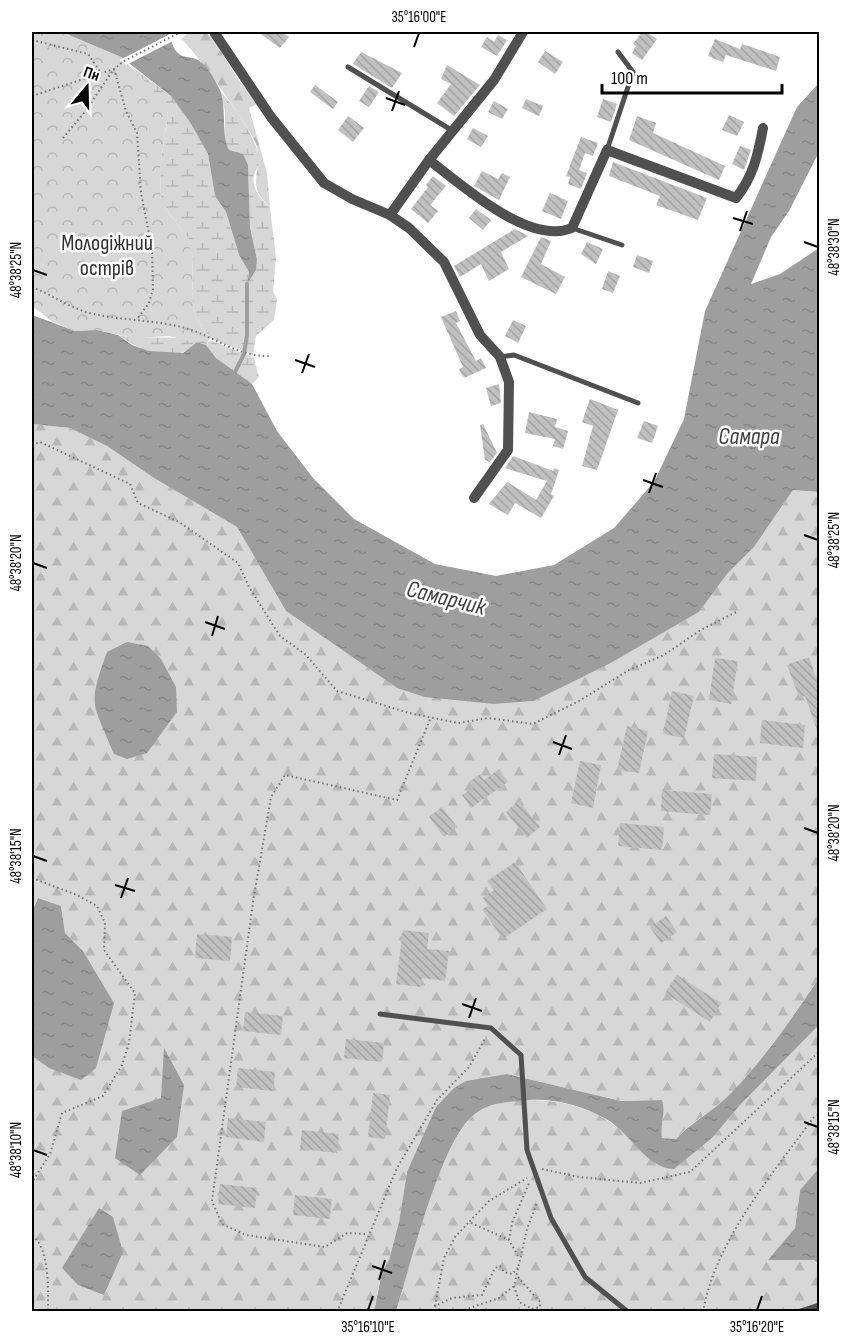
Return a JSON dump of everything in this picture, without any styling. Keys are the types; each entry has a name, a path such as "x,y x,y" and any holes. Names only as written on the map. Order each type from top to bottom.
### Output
{"street":[{"path":"214,32 272,117 324,183 352,199 390,215 409,228 444,262 480,335 500,357 509,382 508,450 474,498"},
{"path":"390,215 429,160 494,80 523,32"},
{"path":"429,160 490,207 528,225 561,233 572,228 608,150 736,198 748,183 758,156 763,128"}],"lane":[{"path":"608,150 633,72 618,52"},
{"path":"348,67 454,132"},
{"path":"572,228 622,245"},
{"path":"500,357 514,355 638,403"},
{"path":"380,1014 491,1028 521,1055 527,1150 551,1218 585,1277 628,1311"},
{"path":"798,1311 819,1305"}],"path":[{"path":"63,138 84,113 114,69 124,61 181,32"},
{"path":"32,39 88,54 101,73"},
{"path":"32,96 114,69"},
{"path":"114,69 126,111 137,133 141,194 152,249 153,289 149,303 137,319"},
{"path":"32,287 83,311 118,319 137,319 185,328 255,357 272,356"},
{"path":"32,446 40,442 130,484 138,503 179,522 238,562 249,587 280,636 305,654 337,691 431,717 458,723 488,718 533,724 579,701 629,670 664,654 699,630 738,611"},
{"path":"364,1234 347,1233 325,1247 246,1234 222,1224 212,1201 224,1098 271,797 285,775 397,800 431,717"},
{"path":"32,878 77,895 98,906 105,923 104,950 135,993 129,1043 122,1065 104,1096 63,1113 50,1154 32,1182"},
{"path":"337,1311 397,1168 437,1100 469,1066 491,1028"},
{"path":"435,1306 444,1258 455,1237 489,1201 534,1170 640,1183 690,1172 819,1051"},
{"path":"703,1311 706,1291 742,1217 813,1118 819,1114"},
{"path":"509,1240 512,1223 534,1170"},
{"path":"517,1276 540,1302 540,1307 532,1309 519,1302 514,1286 519,1257 542,1192"},
{"path":"469,1222 509,1240 519,1257"},
{"path":"32,1236 37,1239 45,1262 48,1311"},
{"path":"435,1306 452,1298 482,1295 495,1268 500,1266 504,1272 512,1274 518,1268"},
{"path":"435,1306 441,1311 461,1311 499,1298 514,1286"}],"green space":[{"name":"Молодіжний острів","path":"32,32 62,32 121,57 152,89 168,113 160,168 161,203 188,238 193,258 192,300 196,318 210,338 206,345 169,336 134,338 97,330 75,331 53,322 32,306"},
{"path":"190,32 209,32 239,81 260,103 249,108 267,173 270,207 262,199 256,184 258,154 256,144 221,89 181,39"},
{"path":"131,66 171,96 191,122 208,154 215,196 226,212 239,255 249,272 247,282 257,259 250,227 248,165 225,144 225,111 220,91 238,113 254,142 259,160 253,180 255,189 270,207 276,259 273,291 277,300 274,320 256,336 253,355 210,338 196,318 192,300 193,258 188,238 161,203 160,168 168,113"},
{"path":"118,335 177,338 197,342 181,353 165,355 139,347"},
{"path":"210,340 254,358 259,377 252,384 233,372 209,350 206,345"},
{"path":"32,424 70,428 107,446 154,478 237,527 286,611 397,688 494,704 534,701 609,664 699,612 727,574 754,547 793,490 819,492 819,978 767,1051 732,1092 676,1139 662,1138 661,1100 621,1101 507,1074 407,1172 399,1222 389,1260 382,1272 374,1311 32,1311 32,1056 49,1068 83,951 65,933 61,906 38,898 32,912"},
{"path":"819,1025 819,1168 800,1190 795,1228 769,1260 814,1260 819,1264 819,1311 396,1312 438,1176 462,1128 475,1114 491,1105 511,1101 540,1100 563,1103 601,1117 623,1132 642,1152 713,1137 741,1104"}],"water":[{"path":"62,32 167,32 179,54 198,60 208,69 222,97 225,137 229,150 243,154 248,165 250,227 257,259 256,270 247,284 249,272 239,255 226,212 215,196 208,154 190,122 171,96 121,57"},
{"name":"Самара","path":"819,83 819,152 789,211 771,237 751,284 780,274 819,248 820,420 817,423 820,435 819,492 793,490 754,547 727,574 699,612 609,664 534,701 494,704 425,697 397,688 286,611 237,527 154,478 107,446 70,428 32,424 32,315 75,331 97,330 118,335 132,345 149,351 183,353 197,342 206,345 216,358 252,384 277,431 313,478 354,519 435,564 496,576 554,565 614,528 654,482 684,419 705,311 797,107"},
{"path":"127,642 148,646 161,659 176,687 177,712 147,753 127,759 114,754 97,713 95,695 107,652"},
{"path":"38,898 61,906 65,933 83,951 114,1003 96,1068 81,1080 49,1068 32,1056 32,912"},
{"path":"819,978 819,1025 741,1104 713,1137 674,1169 655,1163 606,1119 568,1104 548,1100 514,1101 494,1105 475,1114 462,1128 439,1176 396,1311 374,1312 382,1272 389,1260 399,1222 407,1172 436,1107 454,1088 466,1081 507,1074 621,1101 662,1100 662,1138 676,1139 744,1079 778,1037"},
{"path":"164,1048 184,1085 177,1137 140,1175 115,1158 122,1111 161,1098"},
{"path":"819,1168 819,1264 814,1260 768,1260 795,1228 800,1190"},
{"path":"99,1208 113,1217 123,1252 104,1295 78,1285 62,1268"}],"pier":[{"path":"172,33 175,40 126,65 120,60"}],"building":[{"path":"258,32 281,32 289,37 280,48"},
{"path":"642,32 657,39 642,60 632,53 636,46 633,44"},
{"path":"498,35 507,40 497,56 481,47 487,37 494,42"},
{"path":"715,39 740,49 742,44 780,57 776,71 726,55 723,62 708,56"},
{"path":"545,51 563,62 555,74 538,62"},
{"path":"361,52 402,73 392,88 353,64"},
{"path":"447,65 480,85 454,116 437,103 451,84 441,79"},
{"path":"315,85 338,102 333,109 310,92"},
{"path":"369,86 379,92 369,107 359,101"},
{"path":"526,99 543,106 539,116 522,108"},
{"path":"603,99 617,104 611,122 597,117"},
{"path":"494,101 508,109 502,119 488,112"},
{"path":"729,115 744,122 737,136 722,130"},
{"path":"348,116 364,128 353,142 338,130"},
{"path":"637,116 656,123 653,133 725,166 719,180 629,140"},
{"path":"473,128 488,136 481,147 467,139"},
{"path":"581,137 598,143 593,156 585,153 579,170 587,173 581,189 568,184 570,177 566,176"},
{"path":"740,146 751,150 744,170 732,164"},
{"path":"613,162 707,198 698,220 656,205 660,196 609,176"},
{"path":"482,171 498,179 502,173 510,177 499,200 474,186"},
{"path":"433,176 446,186 430,205 438,211 428,223 411,209 428,187 426,185"},
{"path":"550,193 568,201 561,219 542,211"},
{"path":"476,209 491,220 483,230 469,218"},
{"path":"515,229 528,236 501,252 509,269 489,281 481,264 460,277 454,266"},
{"path":"541,237 551,241 541,264 565,277 556,294 521,277"},
{"path":"587,242 603,249 596,264 581,254"},
{"path":"637,255 653,261 649,273 633,267"},
{"path":"608,271 620,276 613,293 602,289"},
{"path":"456,311 460,321 456,323 476,361 481,358 486,368 464,378 459,369 463,367 441,317"},
{"path":"513,320 526,326 518,343 505,336"},
{"path":"499,384 501,403 491,406 486,388"},
{"path":"590,399 618,410 597,470 582,466 593,426 582,422"},
{"path":"529,412 557,419 555,427 568,431 563,449 553,446 555,439 525,433"},
{"path":"644,421 658,426 652,443 637,438"},
{"path":"483,424 497,453 490,462 485,460 480,425"},
{"path":"513,456 553,471 554,468 559,470 551,494 554,496 541,518 515,503 508,515 489,504 507,482 536,500 547,481 505,468"},
{"path":"809,657 819,686 818,733 805,696 799,697 787,665"},
{"path":"715,658 738,661 731,704 709,700"},
{"path":"672,691 694,696 684,738 663,734"},
{"path":"762,720 805,725 803,748 760,743"},
{"path":"627,726 648,731 639,773 617,770"},
{"path":"714,754 757,757 756,781 712,778"},
{"path":"580,761 601,765 593,808 571,803"},
{"path":"499,769 508,782 471,808 462,795 473,788 469,782 480,774 484,780"},
{"path":"662,790 712,794 710,815 661,811"},
{"path":"519,801 540,827 527,838 506,812"},
{"path":"442,807 457,827 444,837 429,817"},
{"path":"620,823 664,827 662,850 618,846"},
{"path":"515,862 547,909 503,939 482,909 488,906 483,898 494,890 487,881"},
{"path":"666,916 677,932 661,943 650,927"},
{"path":"403,930 429,933 427,949 449,951 445,981 422,978 420,987 396,984"},
{"path":"197,934 232,937 230,961 195,958"},
{"path":"677,975 721,1003 710,1022 665,993"},
{"path":"245,1012 283,1016 281,1035 243,1031"},
{"path":"346,1039 384,1043 382,1062 344,1058"},
{"path":"238,1068 275,1072 273,1091 236,1087"},
{"path":"373,1093 390,1095 385,1139 368,1137"},
{"path":"228,1118 266,1122 264,1142 226,1137"},
{"path":"302,1130 339,1134 337,1153 300,1149"},
{"path":"220,1184 257,1188 255,1208 218,1204"},
{"path":"295,1195 332,1199 330,1219 293,1215"}],"waterway":[{"path":"235,372 244,354 247,335 247,284"}],"water label":[{"name":"Самарчик","path":"446,598"}]}
